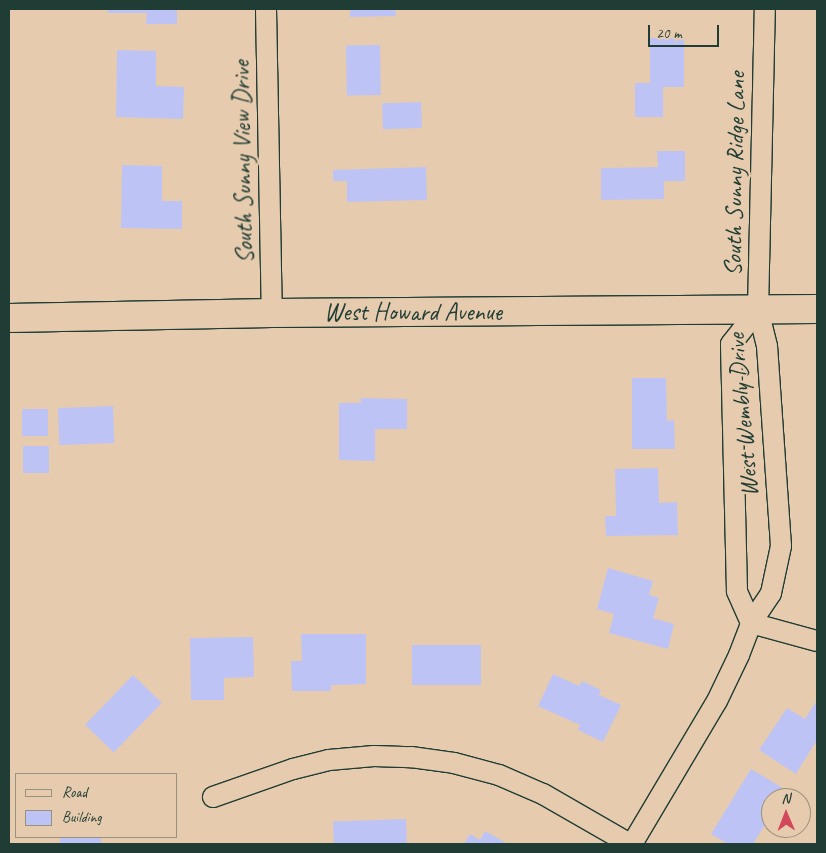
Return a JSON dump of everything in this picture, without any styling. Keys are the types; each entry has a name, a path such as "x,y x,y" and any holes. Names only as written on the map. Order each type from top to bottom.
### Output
{"street":[{"name":"South Sunny View Drive","path":"266,9 272,313"},
{"name":"South Sunny Ridge Lane","path":"758,310 765,9"},
{"name":"West Howard Avenue","path":"9,318 272,313 817,309"},
{"name":"West Wembly Drive","path":"751,623 737,591 731,344 758,310"},
{"name":"West Wembly Drive","path":"631,844 717,701 739,655 751,623 771,593 781,546 767,346 758,310"},
{"path":"751,623 817,641"},
{"path":"213,797 293,769 329,760 374,756 411,757 454,763 499,775 543,794 631,844"}],"building":[{"path":"108,9 177,9 177,24 146,24 147,13 108,13"},
{"path":"350,9 395,9 396,16 350,17"},
{"path":"650,38 684,38 684,87 663,87 663,117 635,117 635,83 650,83"},
{"path":"380,45 381,95 347,96 346,46"},
{"path":"117,50 156,51 156,86 184,87 183,119 116,117"},
{"path":"421,102 422,128 383,129 382,103"},
{"path":"657,151 685,151 685,181 664,181 664,199 601,200 601,168 658,167"},
{"path":"122,165 162,166 162,201 182,201 182,229 121,228"},
{"path":"426,167 427,200 347,202 347,181 333,181 333,170"},
{"path":"632,378 666,378 667,421 674,420 675,449 632,449"},
{"path":"361,398 407,399 407,429 375,429 375,461 339,460 339,403 361,403"},
{"path":"113,406 114,443 59,445 58,408"},
{"path":"22,409 48,409 48,436 22,436"},
{"path":"23,446 49,446 49,473 23,473"},
{"path":"658,468 659,503 677,502 678,535 606,536 605,516 616,516 615,469"},
{"path":"608,568 653,581 649,595 659,598 653,618 674,624 668,649 609,633 614,614 597,609"},
{"path":"301,634 366,634 366,684 331,685 331,691 292,691 291,661 302,661"},
{"path":"253,637 254,677 224,678 224,700 191,700 190,638"},
{"path":"412,645 481,645 481,685 412,685"},
{"path":"553,674 579,686 582,681 601,690 599,695 621,705 603,742 578,730 580,725 538,706"},
{"path":"133,675 162,703 114,752 85,725"},
{"path":"817,700 817,740 796,774 759,750 787,708 805,719"},
{"path":"751,769 783,788 761,788 761,831 753,844 728,844 711,834"},
{"path":"406,819 407,844 334,844 333,822"},
{"path":"485,831 508,844 464,844 470,834 480,840"},
{"path":"60,838 101,838 101,844 60,844"}]}
